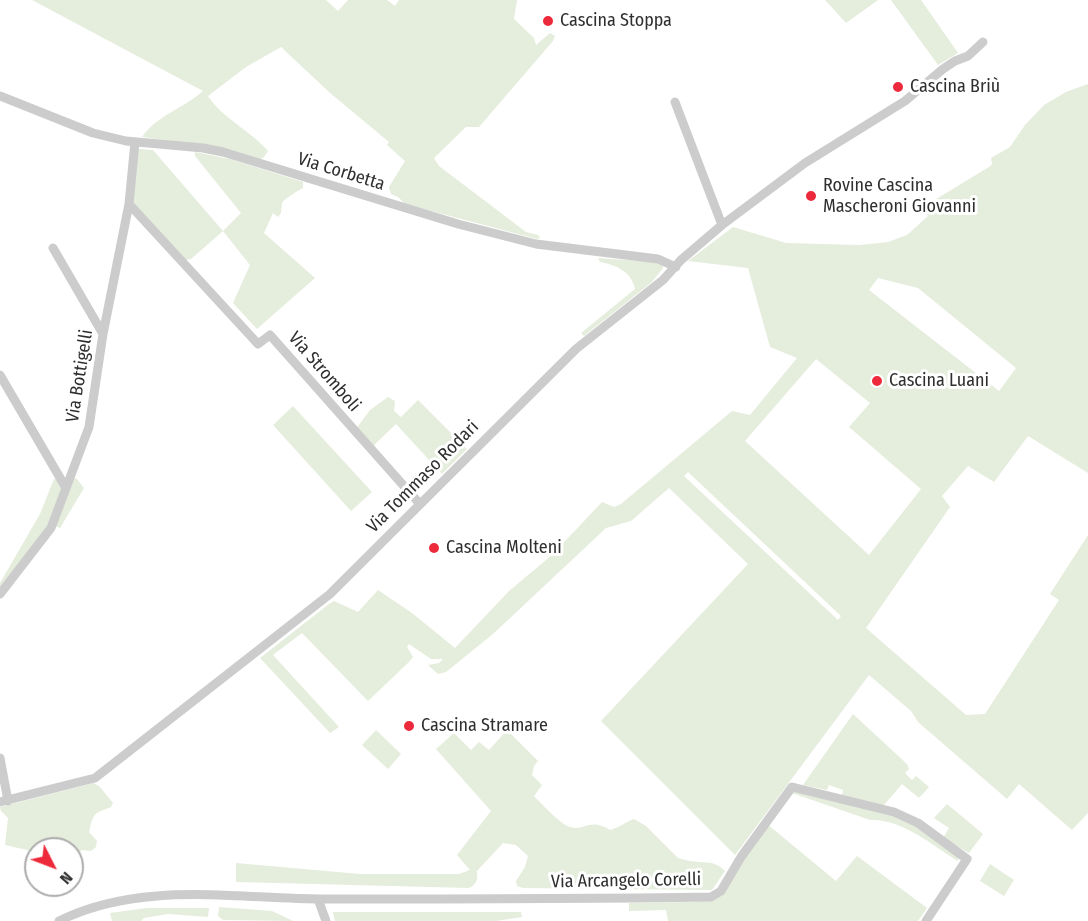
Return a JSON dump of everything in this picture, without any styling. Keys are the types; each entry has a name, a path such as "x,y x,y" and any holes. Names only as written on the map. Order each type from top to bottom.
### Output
{"street":[{"name":"Via Tommaso Rodari","path":"4,801 95,778 330,594 576,349 663,280 722,225 805,164 896,107 955,60 968,56 983,42"},
{"name":"Via Corbetta","path":"0,96 84,130 135,142 223,152 391,204 536,244 661,260 676,267"},
{"path":"675,102 722,225"},
{"name":"Via Bottigelli","path":"0,594 51,528 89,428 103,334 129,204 135,142"},
{"name":"Via Stromboli","path":"129,204 258,344 270,335 286,351 336,411 419,503"},
{"path":"53,248 103,334"},
{"path":"0,375 66,488"},
{"path":"0,758 4,801"},
{"name":"Via Arcangelo Corelli","path":"318,899 711,897 721,891 741,857 792,787 894,812 918,823 967,859 926,921"},
{"path":"59,921 81,910 113,902 188,895 318,899 326,921"}],"green space":[{"path":"32,0 326,0 338,11 348,0 387,0 395,6 399,0 517,0 514,19 534,38 536,45 550,33 555,36 553,41 479,127 466,127 434,158 439,166 526,232 538,235 540,238 405,204 391,194 389,187 405,161 387,145 389,142 329,92 281,47 246,67 208,96 221,111 268,151 264,157 259,160 193,144 142,137 155,123 203,91"},
{"path":"825,0 878,0 846,23"},
{"path":"891,0 921,0 958,53 938,65"},
{"path":"1088,84 1088,473 1028,436 994,482 968,466 942,496 950,507 866,628 966,715 985,714 1059,600 1050,594 1088,535 1088,813 1072,830 1019,784 1007,799 918,722 911,711 869,675 735,855 601,721 748,564 669,488 631,521 606,528 493,634 446,672 438,674 428,665 439,663 443,659 431,659 409,644 407,647 413,657 368,701 302,633 273,655 339,727 330,733 260,658 334,601 358,612 378,590 412,613 455,648 509,591 552,555 602,502 614,507 621,504 732,411 750,415 797,358 770,347 748,268 688,261 733,227 786,243 860,245 888,242 907,235 928,216 923,207 989,167 992,164 991,158 1010,147 1025,125 1044,105 1066,92","holes":["878,278 918,288 1016,368 999,391 869,290","816,359 870,403 849,427 921,489 869,555 745,441","688,472 841,616 838,620 684,476"]},
{"path":"138,149 153,150 223,231 191,259 186,260 133,202"},
{"path":"195,152 230,159 303,182 303,188 282,203 278,217 273,213 264,233 315,278 257,329 233,303 250,265 223,231 241,213 195,156"},
{"path":"598,258 654,262 663,265 663,268 652,282 584,336 581,333 635,289 626,273 617,267 600,262"},
{"path":"388,397 395,401 394,411 401,417 418,400 467,449 442,474 396,424 372,447 356,429 370,410"},
{"path":"293,406 372,492 351,511 273,425"},
{"path":"76,478 84,488 60,528 53,525 71,479"},
{"path":"54,479 61,479 66,488 50,528 0,594 0,583 40,514"},
{"path":"853,714 907,764 909,769 905,773 912,780 916,776 929,787 919,798 902,784 883,806 842,795 843,790 829,785 827,790 803,785"},
{"path":"376,730 401,754 388,769 362,745"},
{"path":"507,730 538,761 532,775 542,785 534,796 561,822 575,828 597,825 610,830 634,819 646,826 678,858 712,863 725,871 712,890 523,888 517,886 516,881 525,867 528,856 516,845 503,843 477,871 476,881 469,888 236,882 236,863 360,874 459,874 470,870 457,855 491,811 436,749 454,733 471,750 479,742 489,750"},
{"path":"94,783 113,803 111,807 98,812 94,817 89,832 97,841 96,847 91,851 84,850 84,837 24,837 24,849 5,845 8,818 0,807"},
{"path":"796,791 904,818 958,856 958,861 905,828 893,823 870,820 792,793"},
{"path":"947,804 983,834 969,853 943,838 949,828 934,818"},
{"path":"767,824 836,881 857,856 927,908 918,921 668,921 666,910 629,911 629,903 695,902 705,900 721,891"},
{"path":"990,864 1014,880 1004,896 980,881"},
{"path":"219,907 272,911 293,921 223,920 218,916"},
{"path":"147,908 209,908 208,917 168,914 144,918 141,921 112,921 110,913"},
{"path":"333,912 521,912 522,917 496,921 335,921"}],"place":[{"name":"Cascina Stoppa","path":"548,21"},
{"name":"Cascina Briù","path":"898,87"},
{"name":"Rovine Cascina Mascheroni Giovanni","path":"811,196"},
{"name":"Cascina Luani","path":"877,381"},
{"name":"Cascina Molteni","path":"434,548"},
{"name":"Cascina Stramare","path":"409,726"}]}
